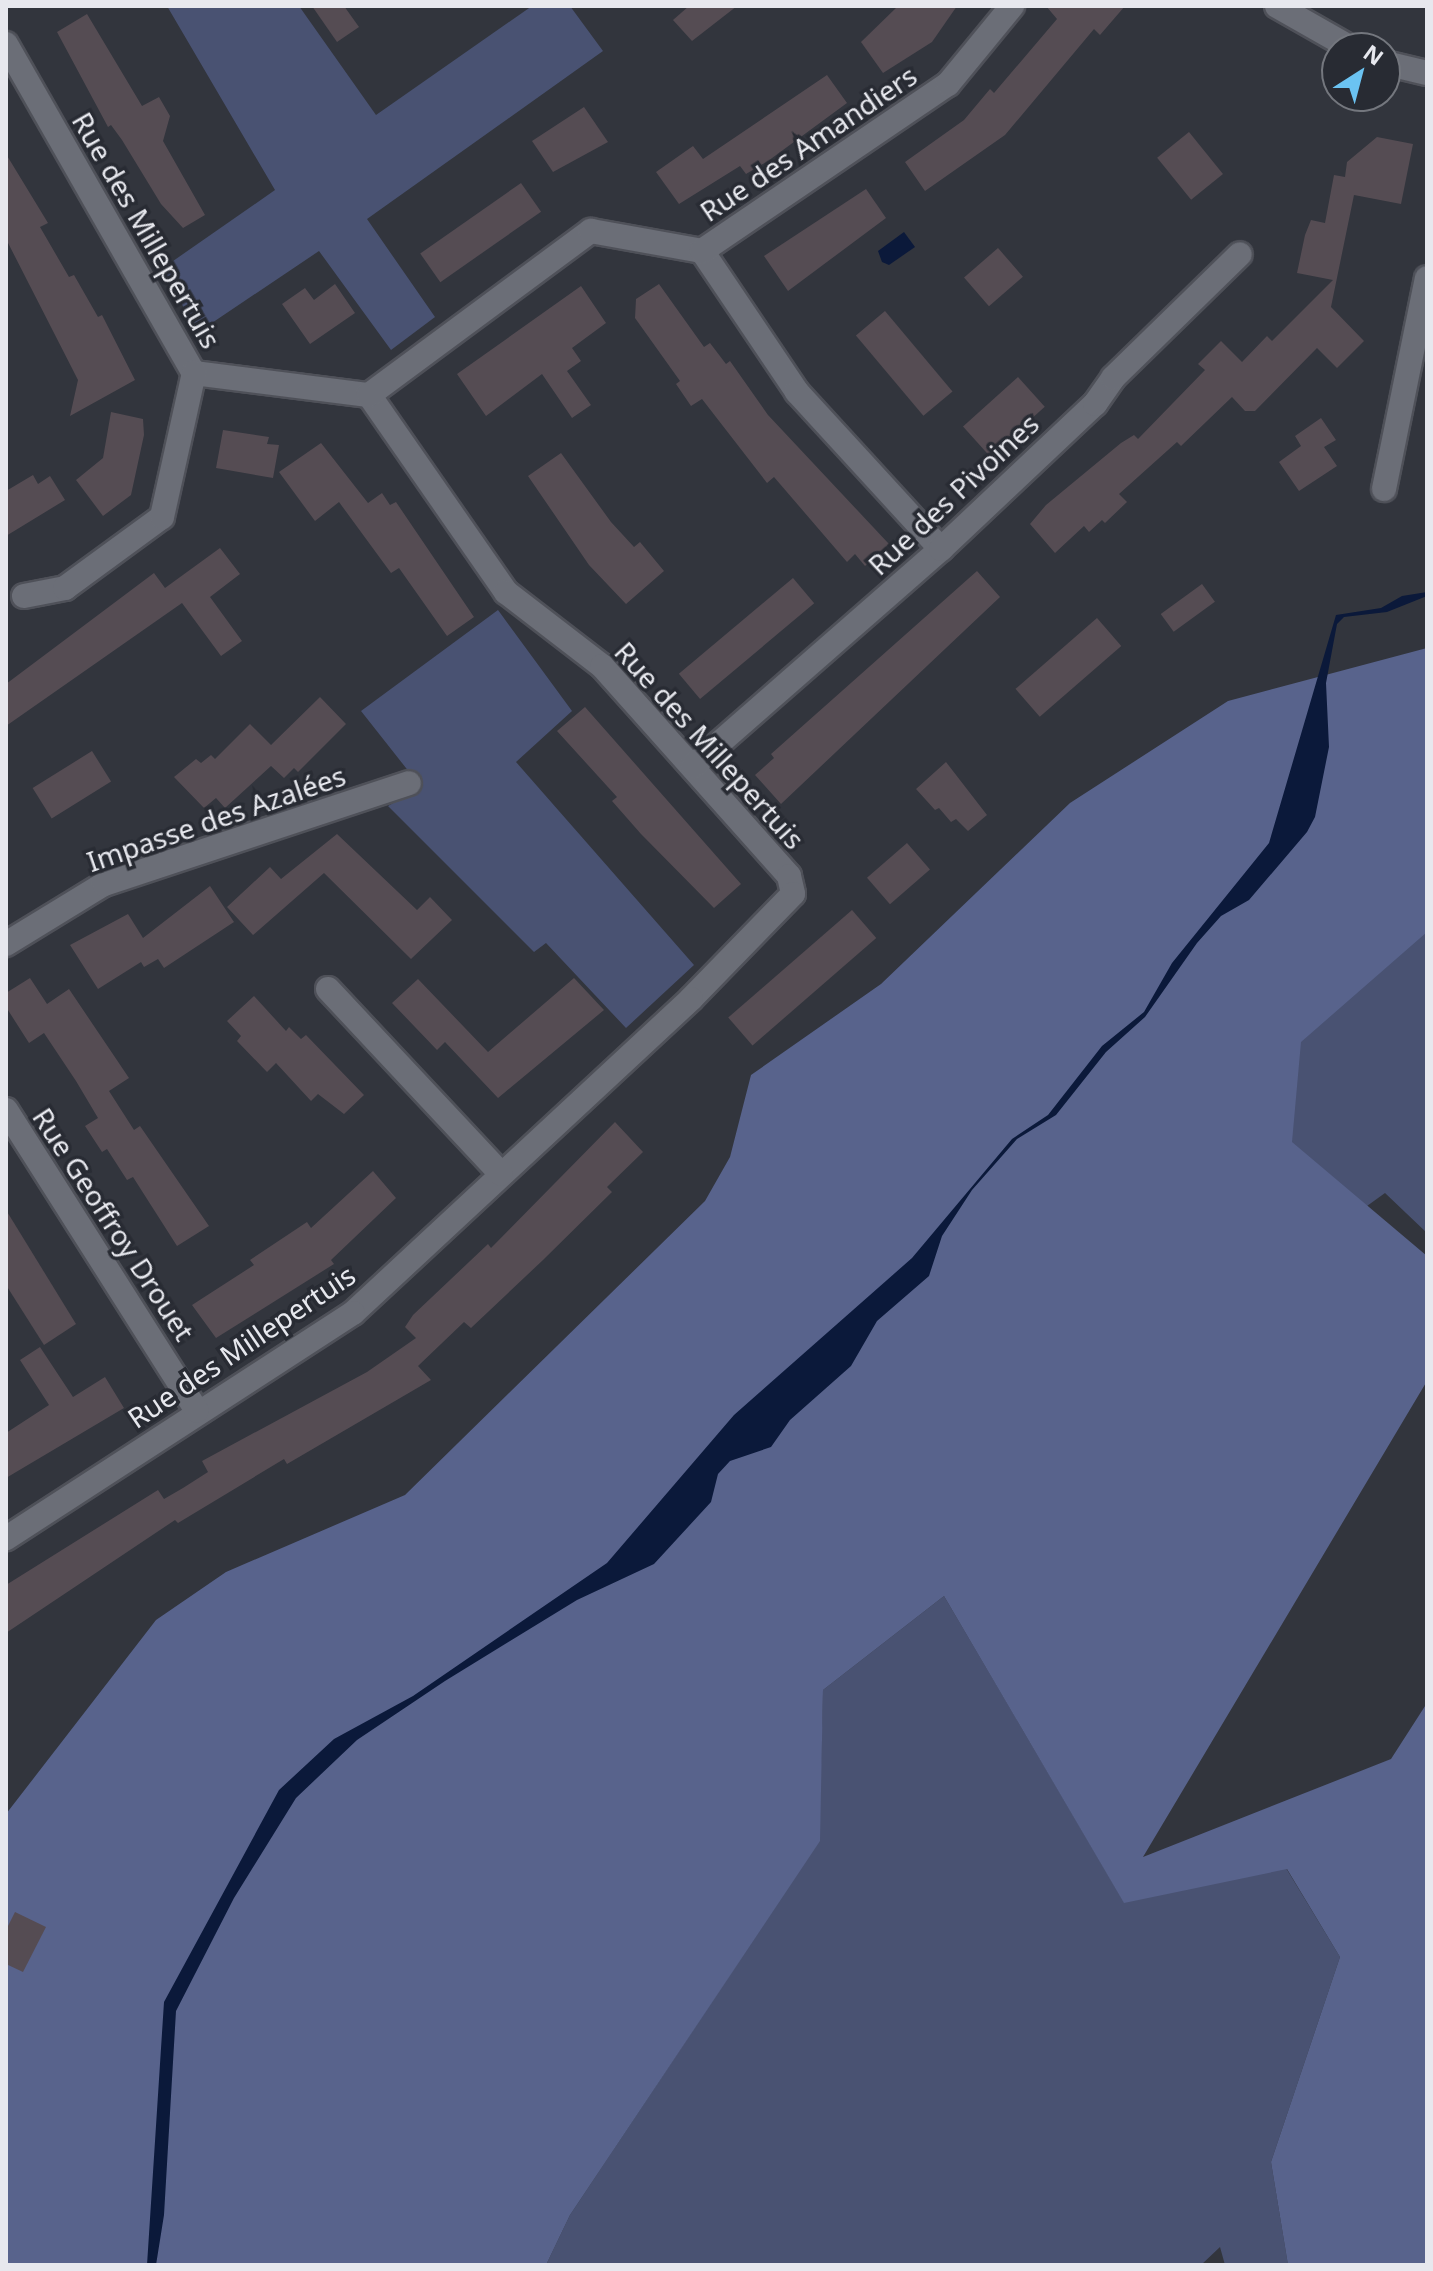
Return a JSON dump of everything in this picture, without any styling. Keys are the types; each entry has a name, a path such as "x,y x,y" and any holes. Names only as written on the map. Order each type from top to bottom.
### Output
{"street":[{"name":"Rue des Amandiers","path":"369,395 591,231 702,251 948,84 1012,6"},
{"path":"1277,6 1323,32"},
{"name":"Rue des Millepertuis","path":"6,1538 197,1411 353,1313 691,999 793,894 789,876 602,666 506,592 369,395 194,373 7,50"},
{"path":"1401,67 1427,73"},
{"path":"702,251 797,392 941,549"},
{"name":"Rue des Pivoines","path":"693,766 941,549 1095,404 1113,378 1240,254"},
{"path":"1384,489 1427,278"},
{"path":"24,596 65,588 162,517 194,373"},
{"name":"Impasse des Azalées","path":"6,944 104,884 409,783"},
{"path":"328,989 501,1174"},
{"name":"Rue Geoffroy Drouet","path":"6,1110 197,1411"}],"shaded area":[{"path":"167,6 299,6 376,115 532,6 570,6 603,51 367,219 435,317 391,350 319,251 197,333 163,268 275,190"},
{"path":"904,232 915,247 889,265 882,262 878,251"},
{"path":"1427,592 1427,596 1387,612 1344,617 1337,624 1326,683 1329,747 1315,817 1307,832 1249,900 1221,916 1197,943 1145,1017 1106,1052 1056,1115 1017,1139 972,1190 942,1236 929,1276 877,1321 851,1366 790,1420 771,1447 730,1461 718,1474 711,1502 654,1564 577,1600 445,1681 357,1740 296,1798 234,1898 176,2011 164,2215 156,2265 147,2265 164,2002 279,1790 334,1739 413,1696 607,1563 734,1415 912,1258 1012,1139 1048,1115 1102,1046 1144,1012 1172,963 1269,843 1336,615 1381,608 1402,596"},
{"path":"498,610 572,711 516,762 694,965 626,1028 546,943 534,952 388,806 421,787 361,711"},
{"path":"1427,648 1427,932 1301,1042 1292,1142 1427,1256 1427,1381 1143,1857 1391,1759 1427,1703 1427,2265 1288,2265 1271,2162 1340,1957 1287,1869 1124,1903 944,1596 823,1690 820,1841 570,2215 546,2265 6,2265 6,1814 156,1620 226,1572 405,1495 705,1201 730,1157 751,1075 881,984 1070,803 1228,701"},
{"path":"1427,884 1427,1233 1385,1193 1349,1219 1221,1048"},
{"path":"944,1596 1124,1902 1286,1868 1340,1957 1271,2162 1288,2265 1225,2265 1220,2247 1201,2265 546,2265 570,2215 819,1841 823,1690"}],"building":[{"path":"312,6 344,6 359,27 337,42"},
{"path":"689,6 737,6 692,41 673,20"},
{"path":"898,6 957,6 932,42 883,73 861,42"},
{"path":"1046,6 1125,6 1100,35 1094,29 1005,135 925,191 905,162 964,120 990,89 994,93 1057,19"},
{"path":"87,14 142,106 159,97 170,116 163,141 205,215 183,228 161,204 111,125 108,127 57,32"},
{"path":"827,75 847,103 746,174 740,166 679,204 656,172 693,146 703,159"},
{"path":"584,107 608,142 553,172 532,141"},
{"path":"1189,132 1223,174 1191,200 1157,158"},
{"path":"1377,137 1413,144 1401,204 1354,195 1331,307 1364,341 1337,368 1317,348 1255,411 1245,411 1232,397 1181,446 1177,442 1119,494 1127,502 1105,523 1102,520 1089,532 1084,526 1055,553 1030,524 1046,505 1121,443 1134,435 1138,439 1205,370 1198,364 1221,341 1242,362 1267,336 1272,341 1333,280 1297,273 1305,235 1311,220 1325,223 1334,175 1345,177 1347,162"},
{"path":"6,154 48,223 40,227 69,277 74,275 98,317 102,315 135,380 70,416 78,380 6,239"},
{"path":"521,183 541,212 440,282 420,254"},
{"path":"866,189 886,218 788,291 764,256"},
{"path":"998,248 1023,277 989,306 964,278"},
{"path":"335,284 355,313 310,344 282,304 305,288 314,300"},
{"path":"659,284 704,347 710,343 726,364 730,361 768,415 889,544 865,566 855,554 847,562 774,477 767,483 702,399 691,406 676,384 680,381 635,318 636,299"},
{"path":"581,286 606,323 572,348 581,361 567,371 591,405 572,418 542,374 486,416 457,374"},
{"path":"885,311 952,391 923,416 856,335"},
{"path":"1018,377 1045,407 990,456 963,427"},
{"path":"111,412 143,419 144,435 131,495 103,516 76,480 103,458"},
{"path":"1321,418 1336,440 1324,447 1337,466 1299,491 1279,462 1301,446 1295,436"},
{"path":"223,430 269,437 267,444 279,445 273,478 216,468"},
{"path":"321,443 368,503 382,493 390,505 396,502 474,617 447,636 399,568 391,573 339,502 315,521 279,472"},
{"path":"561,453 611,522 634,547 640,542 664,571 626,604 589,565 528,476"},
{"path":"33,475 38,484 50,476 65,500 6,536 6,491"},
{"path":"220,548 240,574 210,597 242,641 221,656 182,603 6,726 6,684 154,573 165,588"},
{"path":"977,571 1000,597 781,804 755,775 774,758 771,754"},
{"path":"793,578 814,603 700,699 679,674"},
{"path":"1202,584 1215,602 1174,632 1161,614"},
{"path":"1097,618 1121,646 1040,717 1015,689"},
{"path":"320,697 346,724 298,772 294,768 284,778 271,766 225,808 216,798 204,808 174,777 196,759 201,763 211,755 215,759 250,724 271,745"},
{"path":"585,707 741,884 714,908 641,834 612,801 617,797 557,731"},
{"path":"92,751 111,782 52,819 33,788"},
{"path":"946,762 987,815 968,831 956,819 951,822 939,808 935,810 916,789"},
{"path":"337,834 417,910 430,897 452,920 411,959 324,873 253,935 227,907 270,867 281,879"},
{"path":"907,843 930,869 890,904 867,878"},
{"path":"210,886 234,922 164,968 158,959 144,967 141,962 98,989 70,945 128,914 143,938"},
{"path":"852,910 876,938 753,1046 728,1018"},
{"path":"30,978 47,1004 69,989 129,1078 109,1091 134,1130 140,1126 209,1226 177,1246 133,1177 127,1180 107,1149 102,1152 85,1126 98,1118 76,1081 44,1033 29,1043 6,1007 6,993"},
{"path":"574,978 604,1010 498,1098 445,1042 437,1050 392,1003 418,979 488,1052"},
{"path":"254,996 286,1031 289,1027 301,1039 306,1035 364,1095 344,1114 318,1094 311,1101 276,1063 267,1072 237,1041 241,1036 227,1021"},
{"path":"615,1122 643,1152 607,1187 612,1192 543,1260 471,1328 464,1322 418,1366 431,1380 287,1464 284,1459 178,1523 175,1520 6,1633 6,1585 158,1490 164,1499 183,1488 208,1472 202,1461 367,1372 416,1338 405,1327 413,1315 488,1244 491,1248"},
{"path":"373,1171 396,1198 331,1260 334,1264 216,1338 192,1305 254,1265 250,1260 307,1222 311,1228"},
{"path":"6,1210 76,1324 44,1345 6,1285"},
{"path":"40,1347 73,1397 105,1377 124,1408 6,1478 6,1433 49,1405 20,1360"},
{"path":"15,1912 46,1927 23,1972 6,1964 6,1930"}]}
